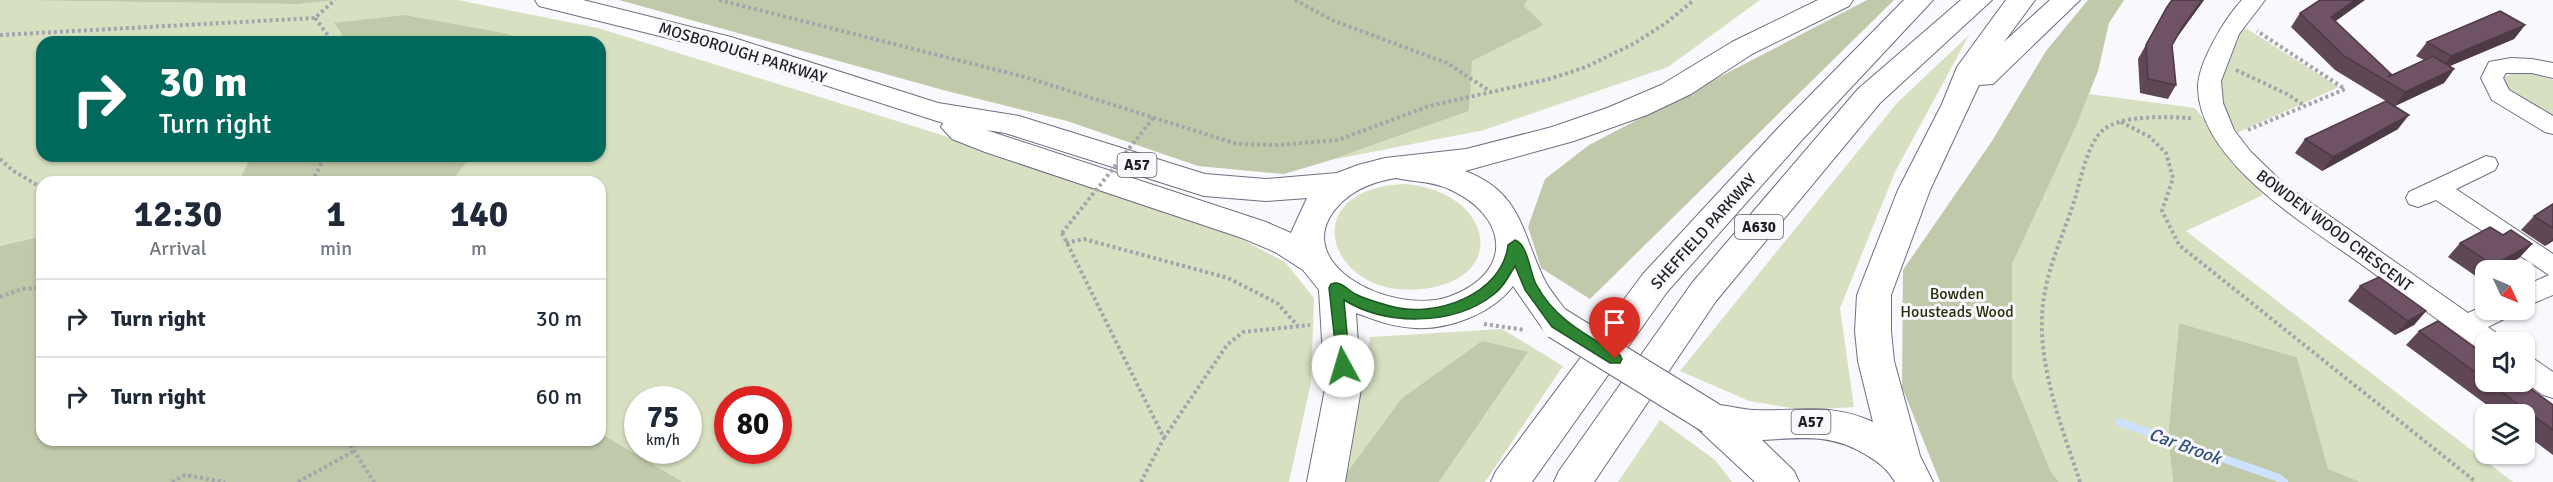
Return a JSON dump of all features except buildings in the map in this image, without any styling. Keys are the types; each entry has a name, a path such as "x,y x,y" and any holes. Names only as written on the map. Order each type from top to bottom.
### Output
{"highway":[{"name":"MOSBOROUGH PARKWAY","path":"549,0 720,43 935,112 1008,123 1204,185 1266,190 1342,184"},
{"path":"1741,48 1798,0"},
{"name":"A57","path":"1515,245 1513,257 1499,281 1488,292 1456,309 1414,315 1371,307 1352,299 1325,275 1309,247 1309,233 1312,219 1319,206 1342,184 1365,174 1465,160 1525,145 1619,116 1673,91 1741,48 1795,24 1839,0"},
{"name":"SHEFFIELD PARKWAY","path":"1510,482 1655,283 1790,134 1919,0"},
{"name":"A630","path":"1573,482 1704,292 1869,96 1978,0"},
{"name":"A57","path":"1908,471 1876,361 1873,331 1874,296 1914,190 1957,104 1972,67 2021,0"},
{"path":"1957,104 1988,70 2066,0"},
{"name":"MOSBOROUGH PARKWAY","path":"935,112 963,132 1220,217 1287,244 1325,275"},
{"name":"A57","path":"1400,168 1420,168 1436,172 1463,182 1485,196 1502,214 1530,286 1557,323"},
{"path":"1325,275 1343,389 1326,482"},
{"name":"A57","path":"1476,299 1505,300 1557,323 1711,418 1743,445 1780,482"},
{"name":"A57","path":"1711,418 1760,426 1785,422 1833,423 1870,437 1908,471"}],"street":[{"name":"BOWDEN WOOD CRESCENT","path":"2254,0 2223,40 2209,87 2222,129 2247,163 2275,190 2475,332"},
{"path":"2553,71 2539,66 2515,63 2497,67 2492,78 2500,95 2553,126"},
{"path":"2486,164 2428,194 2553,267"},
{"path":"2535,292 2553,284"},
{"path":"2466,326 2478,320"},
{"path":"2535,375 2553,387"}],"path":[{"path":"0,35 315,18 335,0"},
{"path":"719,0 1025,77 1237,144 1330,142 1350,137 1409,111 1569,73 1614,54 1656,31 1694,0"},
{"path":"1295,0 1334,21 1447,63 1491,92"},
{"path":"315,18 328,36"},
{"path":"2080,482 2065,436 2044,348 2043,305 2089,157 2101,132 2121,122 2156,117 2222,129 2306,105 2345,89 2238,19"},
{"path":"2216,62 2265,82 2306,105"},
{"path":"1141,482 1164,438 1062,233 1154,117"},
{"path":"2121,122 2150,137 2166,153 2173,178 2162,211 2179,245 2476,482"},
{"path":"0,159 12,171 36,185"},
{"path":"315,176 322,162"},
{"path":"1066,243 1084,239 1228,278 1276,303 1298,326"},
{"path":"0,297 22,289 36,288"},
{"path":"351,446 374,482"},
{"path":"298,482 354,451"},
{"path":"172,482 185,475 225,482"}],"green space":[{"path":"0,0 299,4 336,0 458,0 598,28 1064,173 1207,221 1285,262 1314,298 1311,383 1289,482 683,482 653,464 702,464 702,386 624,386 624,447 606,437 606,176 456,176 466,162 606,162 606,36 513,36 334,24 342,36 36,36 36,162 248,162 241,176 36,176 36,237 0,246"},
{"path":"0,0 336,0 299,4"},
{"path":"619,0 1527,0 1524,6 1544,25 1472,61 1469,111 1331,160 1284,174 1198,166 1067,121 943,90"},
{"path":"1527,0 1760,0 1668,67 1484,130 1331,160 1469,111 1471,61 1544,25 1524,6"},
{"path":"1867,0 1894,0 1590,299 1541,268 1528,227 1545,179 1589,145"},
{"name":"Bowden Housteads Wood","path":"2088,0 2124,0 2109,23 2098,71 2076,126 2012,264 2012,377 2051,472 2059,482 1940,482 1902,387 1903,270 1992,141 2046,51"},
{"path":"404,15 513,36 342,36 334,23"},
{"path":"2244,27 2339,87 2237,133 2217,92 2225,57"},
{"path":"1969,35 1895,172 1840,308 1854,407 1804,410 1749,401 1680,371 1897,103"},
{"path":"2517,71 2537,74 2553,80 2553,120 2511,95 2503,78"},
{"path":"2089,94 2195,108 2263,195 2186,231 2475,453 2475,464 2490,464 2513,482 2360,482 2328,470 2297,357 2179,323 2168,437 2173,482 2059,482 2051,472 2012,377 2012,264"},
{"path":"248,162 466,162 456,176 241,176"},
{"path":"1403,184 1433,190 1456,201 1472,217 1480,235 1479,253 1470,269 1451,282 1422,289 1390,288 1364,278 1346,262 1336,243 1336,223 1346,204 1368,191"},
{"path":"36,237 36,446 606,446 606,437 624,447 624,464 653,464 683,482 0,482 0,246"},
{"path":"2179,323 2297,357 2328,469 2360,482 2173,482 2168,437"},
{"path":"1502,329 1563,366 1485,482 1439,482 1528,352 1401,399 1348,471 1370,337"},
{"path":"1482,341 1528,352 1439,482 1345,482 1348,471 1401,399"},
{"path":"1660,420 1715,460 1732,482 1618,482"}],"waterway":[{"name":"Car Brook","path":"2119,422 2279,478 2284,482"}],"route":[{"path":"1343,366 1336,288 1352,299 1392,312 1414,315 1456,309 1488,292 1499,281 1513,257 1515,245 1530,286 1557,323 1615,359"}]}
